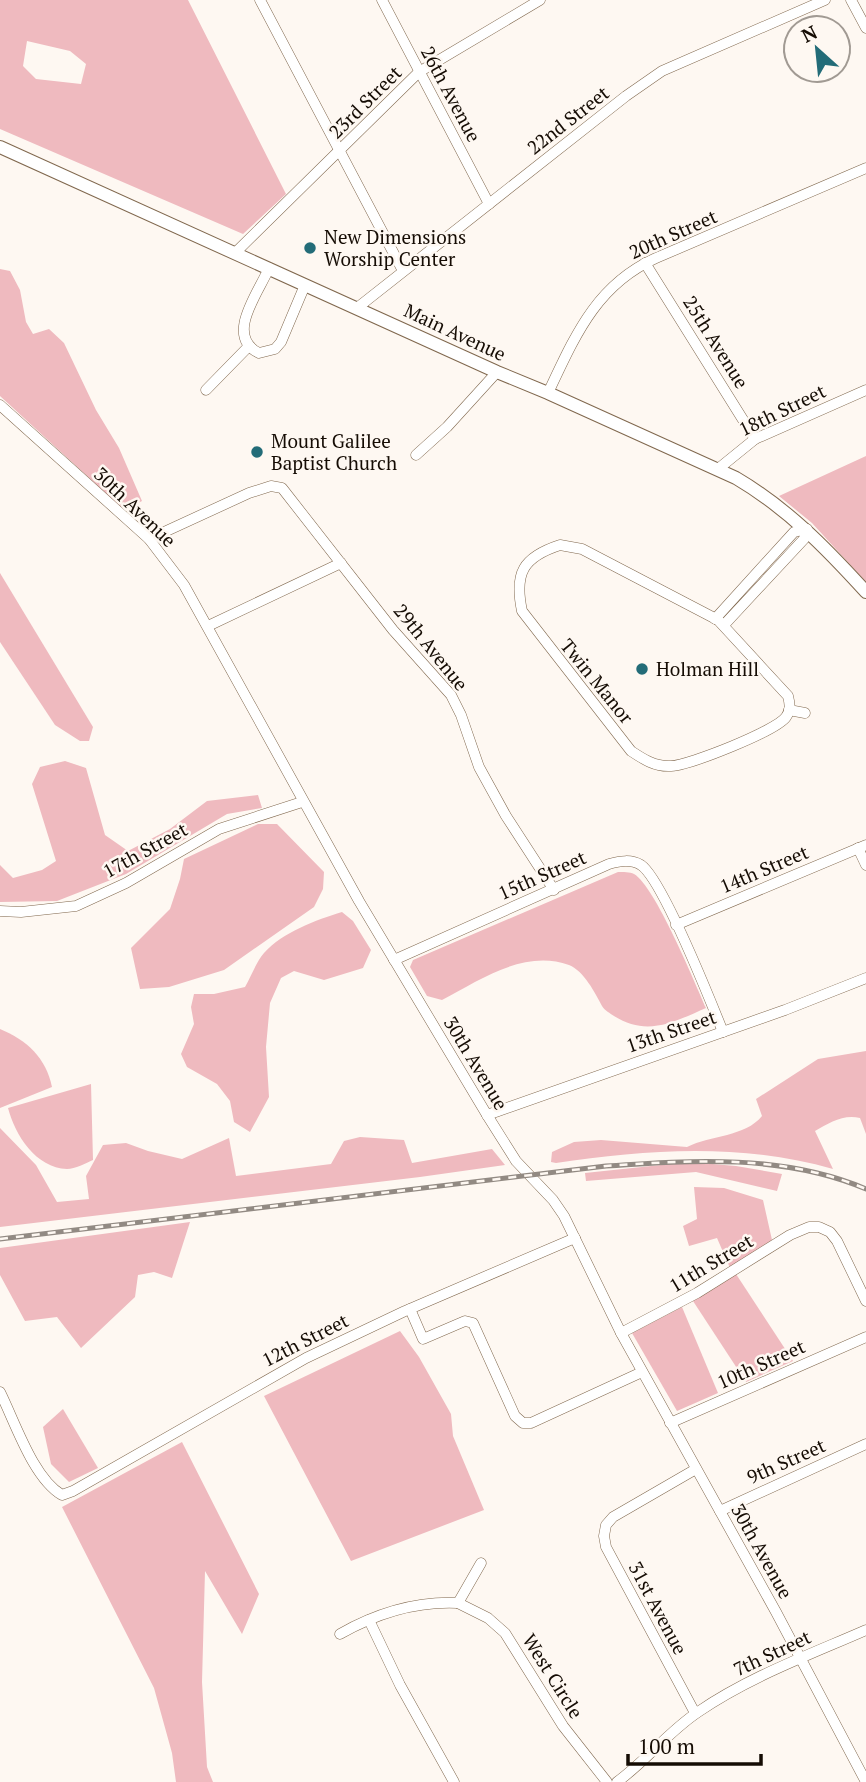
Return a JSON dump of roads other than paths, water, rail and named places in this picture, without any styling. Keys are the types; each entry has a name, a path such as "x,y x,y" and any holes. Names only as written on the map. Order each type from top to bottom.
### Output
{"main road":[{"name":"Main Avenue","path":"0,147 718,469 766,495 807,529 866,592"}],"street":[{"path":"260,0 403,271"},
{"name":"26th Avenue","path":"382,0 489,204"},
{"name":"23rd Street","path":"235,253 419,72 540,0"},
{"name":"22nd Street","path":"357,308 626,96 662,71 825,0"},
{"path":"851,0 866,28"},
{"name":"20th Street","path":"548,393 591,311 612,285 646,263 866,168"},
{"name":"25th Avenue","path":"646,263 755,439"},
{"path":"269,268 244,321 243,332 249,346 259,353 275,349 296,310 305,285"},
{"path":"206,390 249,346"},
{"path":"416,456 447,427 497,372"},
{"name":"18th Street","path":"718,469 755,439 866,390"},
{"name":"30th Avenue","path":"0,405 149,539 184,585 302,802 394,960 516,1161 553,1200 575,1238 621,1333 866,1782"},
{"name":"29th Avenue","path":"149,539 247,494 271,486 282,488 393,630 451,695 479,767 506,816 554,890"},
{"path":"719,622 794,532 807,529"},
{"name":"Twin Manor","path":"561,545 582,549 719,622 789,696 789,710 785,718 765,731 691,762 669,766 647,762 631,751 533,629 522,611 517,589 524,567 540,552 561,545"},
{"path":"208,626 341,563"},
{"path":"789,710 805,713"},
{"name":"17th Street","path":"0,911 21,912 76,906 126,883 219,829 302,802"},
{"path":"862,846 866,865"},
{"name":"14th Street","path":"676,925 862,846"},
{"name":"15th Street","path":"394,960 610,864 633,861 643,866 655,882 676,925"},
{"path":"676,925 723,1032"},
{"name":"13th Street","path":"487,1115 785,1010 866,978"},
{"name":"11th Street","path":"621,1333 697,1293 790,1234 809,1227 819,1227 830,1232 837,1241 866,1301"},
{"name":"12th Street","path":"0,1392 32,1459 51,1488 62,1495 74,1491 306,1358 410,1309 575,1238"},
{"path":"410,1309 423,1339 465,1321 473,1322 515,1416 523,1423 531,1423 642,1372"},
{"name":"10th Street","path":"670,1423 866,1337"},
{"name":"9th Street","path":"720,1511 866,1444"},
{"name":"31st Avenue","path":"695,1713 606,1547 604,1535 606,1524 614,1517 696,1469"},
{"path":"458,1603 481,1563"},
{"name":"West Circle","path":"340,1634 369,1620 410,1606 429,1603 458,1603 488,1618 505,1633 563,1726 607,1782"},
{"path":"369,1620 400,1685 454,1782"},
{"name":"7th Street","path":"695,1713 728,1693 800,1658 866,1630"},
{"path":"617,1782 695,1713"}],"railway":[{"path":"0,1239 639,1164 705,1161 771,1165 835,1178 866,1189"}],"place":[{"name":"New Dimensions Worship Center","path":"310,248"},
{"name":"Mount Galilee Baptist Church","path":"257,452"},
{"name":"Holman Hill","path":"642,669"}]}
